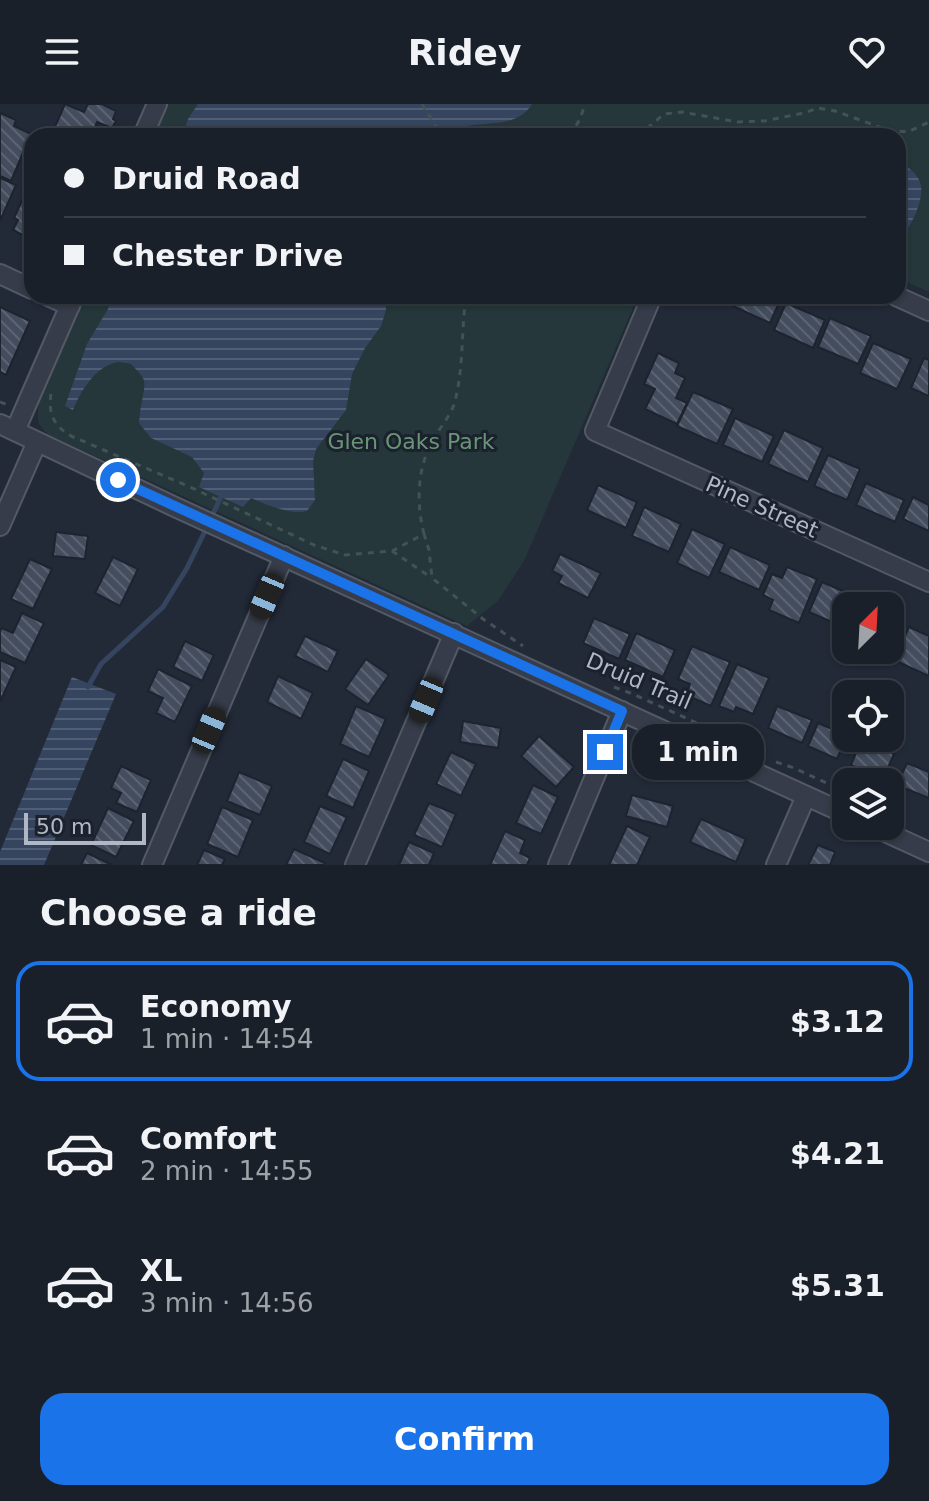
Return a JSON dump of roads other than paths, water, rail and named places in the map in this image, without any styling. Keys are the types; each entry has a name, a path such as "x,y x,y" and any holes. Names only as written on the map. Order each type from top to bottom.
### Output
{"street":[{"path":"146,128 157,104"},
{"path":"0,274 24,285"},
{"path":"906,301 929,311"},
{"path":"70,304 7,428 832,808"},
{"name":"Pine Street","path":"649,304 595,431 929,582"},
{"path":"0,526 37,442"},
{"path":"152,865 284,556"},
{"path":"355,865 454,633"},
{"path":"558,865 622,711"},
{"path":"776,865 806,796"},
{"path":"903,840 929,852"}],"water":[{"path":"198,104 532,104 526,112 510,120 458,128 185,128"},
{"path":"906,166 921,185 920,202 906,232"},
{"path":"110,304 386,304 381,326 352,374 346,410 316,449 313,461 315,500 307,511 286,510 251,498 243,507 199,487 204,473 192,457 151,438 139,423 144,384 143,377 131,364 118,362 102,369 85,388 73,410 65,406 87,344"},
{"path":"72,677 116,694 44,865 0,865 0,852"}],"waterway":[{"path":"211,518 221,497"},
{"path":"88,687 101,664 163,607 207,527"}],"park label":[{"name":"Glen Oaks Park","path":"411,441"}]}
